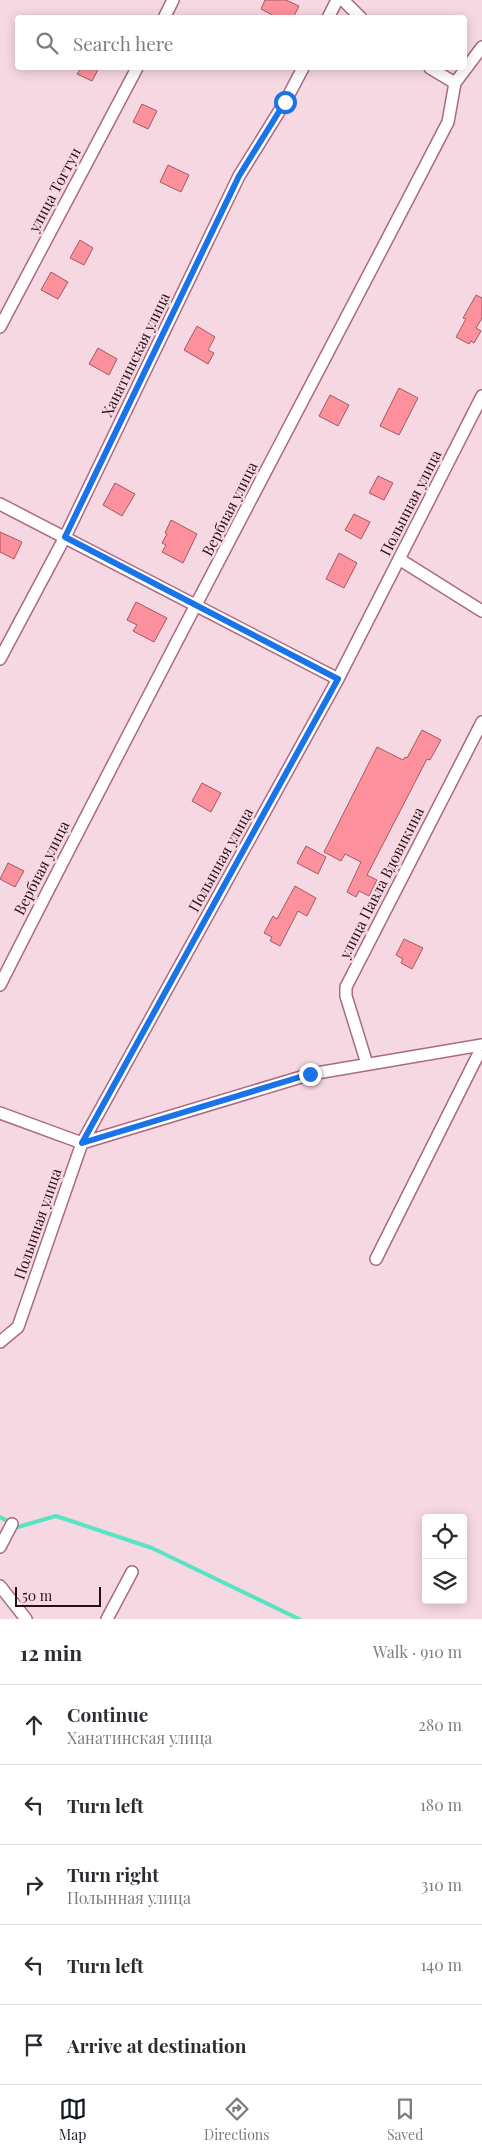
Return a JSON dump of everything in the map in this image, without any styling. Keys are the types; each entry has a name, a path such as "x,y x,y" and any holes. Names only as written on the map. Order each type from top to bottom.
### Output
{"street":[{"path":"166,15 173,0"},
{"path":"330,15 337,0"},
{"path":"343,0 358,15"},
{"name":"Вербная улица","path":"467,67 482,47"},
{"name":"улица Тогтун","path":"0,327 136,70"},
{"name":"Ханатинская улица","path":"0,659 65,537 239,176 285,102 302,70"},
{"path":"433,70 455,83"},
{"name":"Вербная улица","path":"0,985 114,760 197,606 448,122 455,83 465,70"},
{"name":"Полынная улица","path":"0,1342 18,1327 82,1143 338,679 482,396"},
{"path":"0,504 338,679"},
{"path":"399,560 482,612"},
{"name":"улица Павла Вдовикина","path":"367,1064 346,996 346,987 482,722"},
{"path":"0,1113 82,1143 310,1074 482,1046"},
{"path":"376,1260 482,1046"},
{"path":"0,1547 12,1524"},
{"path":"108,1619 132,1572"},
{"path":"0,1586 26,1619"}],"building":[{"path":"265,0 286,0 299,6 294,15 272,15 261,9"},
{"path":"80,70 98,70 92,81 77,74"},
{"path":"142,104 157,111 148,129 133,122"},
{"path":"168,165 189,175 181,192 160,182"},
{"path":"80,240 93,248 84,265 70,258"},
{"path":"51,272 68,282 58,299 41,290"},
{"path":"476,295 482,298 482,318 476,328 481,331 474,343 471,341 469,344 456,337 466,319 463,318"},
{"path":"197,326 215,337 208,350 214,353 208,364 184,350"},
{"path":"98,348 117,359 109,375 89,364"},
{"path":"399,388 418,398 399,435 380,426"},
{"path":"330,395 349,405 338,426 319,416"},
{"path":"378,476 393,483 384,500 369,493"},
{"path":"115,483 135,494 122,516 103,505"},
{"path":"354,514 370,522 361,539 345,530"},
{"path":"171,520 197,534 183,563 162,552 166,545 162,543"},
{"path":"0,532 22,542 14,559 0,552"},
{"path":"339,553 357,563 344,588 326,579"},
{"path":"136,602 167,618 154,642 133,631 137,625 127,620"},
{"path":"422,730 441,740 430,760 427,759 367,875 377,880 369,896 359,891 356,897 347,892 361,862 345,854 341,861 324,852 377,747 403,760 405,757 407,758"},
{"path":"202,783 221,793 211,812 192,801"},
{"path":"306,846 326,857 318,874 297,863"},
{"path":"8,863 24,871 15,887 0,879"},
{"path":"295,886 316,898 307,916 298,911 280,946 270,941 272,937 264,933 273,916 277,919"},
{"path":"404,939 423,948 412,969 401,963 403,959 396,955"}],"waterway":[{"path":"0,1517 18,1527 56,1516 152,1548 299,1619"}],"route":[{"path":"285,102 239,176 65,537 338,679 82,1143 310,1074"}]}
